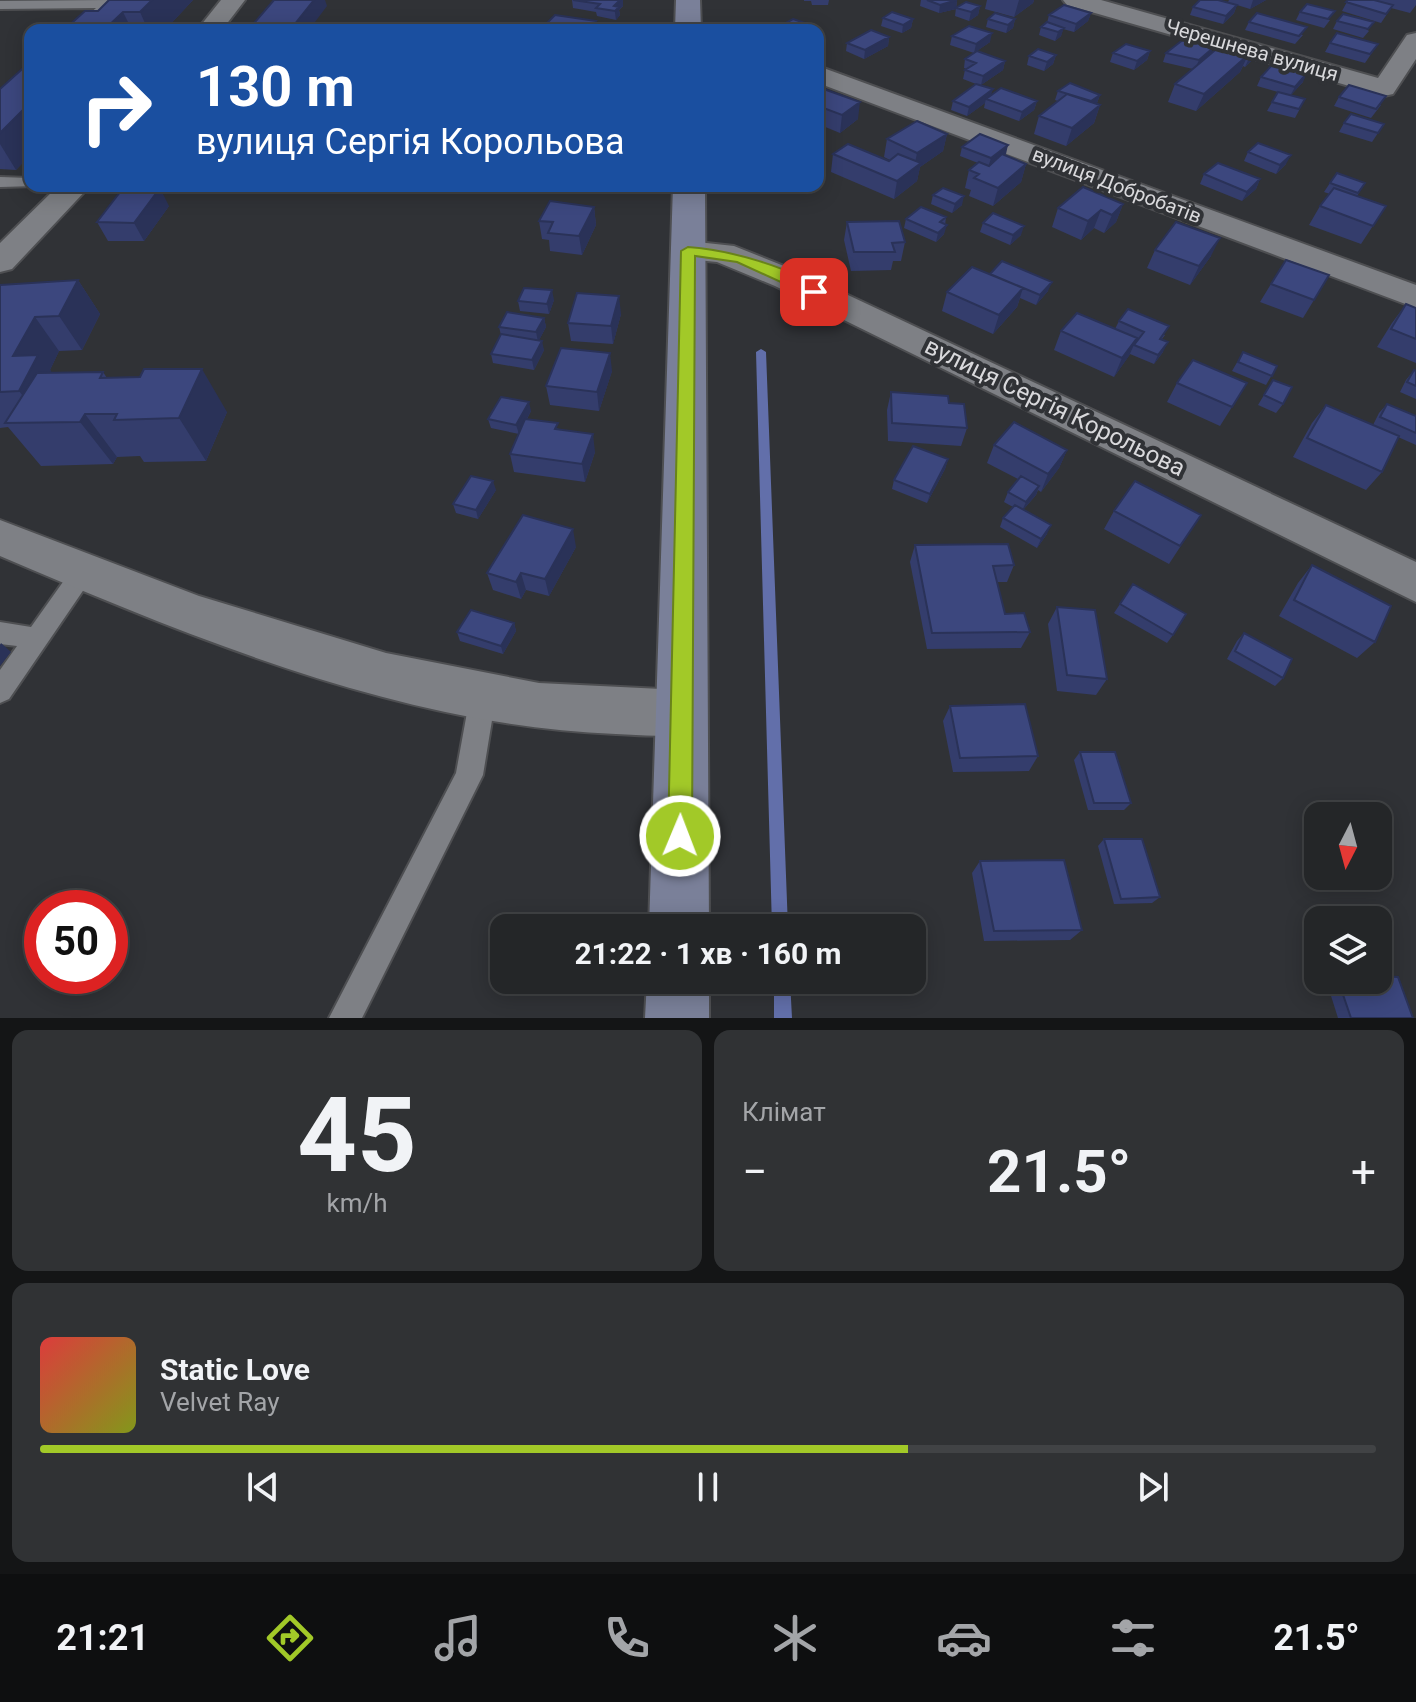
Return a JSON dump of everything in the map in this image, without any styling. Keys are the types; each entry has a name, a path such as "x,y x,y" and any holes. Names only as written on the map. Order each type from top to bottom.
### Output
{"main road":[{"path":"688,0 688,24"},
{"path":"679,914 689,192"},
{"path":"677,1018 678,994"}],"street":[{"path":"214,24 233,0"},
{"name":"Черешнева вулиця","path":"1075,0 1394,91 1416,40"},
{"path":"1148,21 1171,0"},
{"name":"вулиця Добробатів","path":"824,76 1416,297"},
{"path":"0,262 69,192"},
{"name":"вулиця Сергія Корольова","path":"688,251 722,253 787,279 1416,583"},
{"path":"0,537 83,572 339,661 483,696 586,710 682,713"}],"lane":[{"path":"0,5 111,2"},
{"path":"84,24 111,2"},
{"path":"0,182 24,183"},
{"path":"0,691 83,572"},
{"path":"0,633 38,639"},
{"path":"345,1018 469,775 483,696"}],"building":[{"path":"109,0 152,0 140,12 123,12 110,24 71,24 85,11 98,11"},
{"path":"274,0 314,0 295,24 253,24"},
{"path":"573,0 620,0 614,6 619,7 615,11 596,8 600,4"},
{"path":"927,0 957,0 940,5"},
{"path":"1200,0 1218,0 1237,5 1226,16 1193,7"},
{"path":"1374,0 1393,5 1386,14 1346,2"},
{"path":"966,2 980,6 971,12 956,8"},
{"path":"1307,4 1335,11 1328,19 1300,12"},
{"path":"1064,5 1091,13 1076,24 1049,15"},
{"path":"892,12 913,19 903,25 883,18"},
{"path":"995,13 1015,19 1008,25 988,19"},
{"path":"1257,13 1307,27 1299,36 1249,22"},
{"path":"1343,14 1374,22 1368,29 1337,21"},
{"path":"555,15 596,21 593,24 546,24"},
{"path":"793,19 805,23 803,24 784,24"},
{"path":"1047,22 1064,28 1058,32 1041,27"},
{"path":"969,26 992,33 976,44 952,36"},
{"path":"871,30 889,37 865,50 847,43"},
{"path":"1337,33 1378,44 1370,54 1330,43"},
{"path":"1184,39 1213,48 1199,60 1166,53"},
{"path":"1229,43 1256,51 1249,58 1224,47"},
{"path":"1126,44 1150,51 1137,61 1113,53"},
{"path":"1220,46 1248,55 1204,94 1175,84"},
{"path":"1038,49 1056,55 1047,62 1029,56"},
{"path":"977,51 1005,61 983,76 965,70 976,63 965,59"},
{"path":"1274,63 1307,73 1295,87 1261,77"},
{"path":"24,67 24,109 0,133 0,89"},
{"path":"1070,83 1100,95 1091,101 1058,91"},
{"path":"976,84 993,89 969,107 953,101"},
{"path":"1349,85 1386,96 1376,109 1339,97"},
{"path":"1001,88 1037,101 1022,112 986,99"},
{"path":"824,89 860,102 842,115 824,108"},
{"path":"1278,92 1305,99 1299,109 1272,102"},
{"path":"1067,94 1100,105 1072,128 1039,116"},
{"path":"1351,114 1384,124 1378,133 1344,123"},
{"path":"917,121 947,134 917,153 887,139"},
{"path":"980,134 1008,145 991,158 962,147"},
{"path":"1258,143 1291,155 1280,165 1248,152"},
{"path":"848,144 889,161 898,154 921,163 897,181 833,154"},
{"path":"1002,154 1026,164 998,188 974,178 979,174 969,170 979,162 989,166"},
{"path":"1218,163 1260,179 1247,192 1204,174"},
{"path":"1337,173 1365,183 1358,193 1330,183"},
{"path":"1083,187 1123,204 1112,215 1101,210 1088,221 1058,208"},
{"path":"943,188 964,196 955,204 933,195"},
{"path":"1334,188 1386,206 1373,226 1320,206"},
{"path":"120,192 157,192 134,223 97,222"},
{"path":"550,201 594,207 579,236 548,233 553,222 539,221"},
{"path":"921,207 946,217 940,222 947,225 938,233 906,219"},
{"path":"993,213 1024,226 1013,235 983,223"},
{"path":"899,221 905,242 892,243 895,252 854,252 847,222"},
{"path":"1176,222 1220,238 1199,266 1155,250"},
{"path":"1286,260 1329,275 1314,300 1271,284"},
{"path":"1002,261 1052,282 1040,295 990,274"},
{"path":"972,267 1023,288 999,315 947,292"},
{"path":"78,280 59,316 35,317 13,356 38,355 19,391 0,392 0,285"},
{"path":"524,288 552,290 547,304 518,301"},
{"path":"577,293 619,296 611,326 568,323"},
{"path":"1406,304 1416,308 1416,339 1391,329"},
{"path":"1128,309 1169,326 1160,339 1168,342 1158,355 1134,345 1144,332 1119,321"},
{"path":"507,312 544,318 536,332 499,327"},
{"path":"1077,313 1137,338 1122,358 1061,331"},
{"path":"501,334 542,341 532,360 491,354"},
{"path":"561,348 610,353 597,392 546,386"},
{"path":"1243,352 1277,366 1272,376 1238,362"},
{"path":"1193,360 1247,383 1232,407 1177,383"},
{"path":"144,369 202,369 179,418 114,420 117,414 85,414 80,422 5,423 37,373 103,372 100,378 140,377"},
{"path":"1416,371 1416,386 1407,382"},
{"path":"1273,380 1292,387 1283,404 1264,395"},
{"path":"891,392 948,396 949,403 964,404 967,428 892,423"},
{"path":"501,397 529,402 516,425 488,419"},
{"path":"1387,404 1416,416 1416,433 1380,417"},
{"path":"1326,405 1399,436 1382,472 1307,438"},
{"path":"525,419 558,423 555,429 593,434 582,464 510,454"},
{"path":"1014,422 1067,450 1048,474 994,445"},
{"path":"913,446 948,459 930,494 894,480"},
{"path":"471,476 493,481 476,510 453,504"},
{"path":"1021,476 1039,486 1026,502 1008,492"},
{"path":"1135,481 1201,515 1180,546 1114,511"},
{"path":"1015,505 1051,525 1041,539 1003,518"},
{"path":"523,515 573,529 545,579 521,573 516,582 487,573"},
{"path":"1008,544 1014,565 993,566 1005,614 1024,613 1030,632 932,633 915,545"},
{"path":"1312,565 1391,606 1375,642 1294,600"},
{"path":"1133,584 1186,614 1173,635 1120,604"},
{"path":"1057,607 1095,610 1107,679 1067,675"},
{"path":"471,610 514,623 501,646 457,632"},
{"path":"1244,633 1292,659 1283,678 1235,651"},
{"path":"1025,704 1038,756 960,758 950,706"},
{"path":"1080,752 1115,752 1131,803 1094,803"},
{"path":"1104,839 1142,839 1160,897 1121,899"},
{"path":"1064,860 1082,930 994,931 980,861"},
{"path":"1392,977 1398,977 1413,1018 1351,1018 1343,994 1392,994"}],"waterway":[{"path":"761,352 780,914"},
{"path":"782,994 783,1018"}],"route":[{"path":"680,836 688,251 722,253 742,259 814,292"}]}
